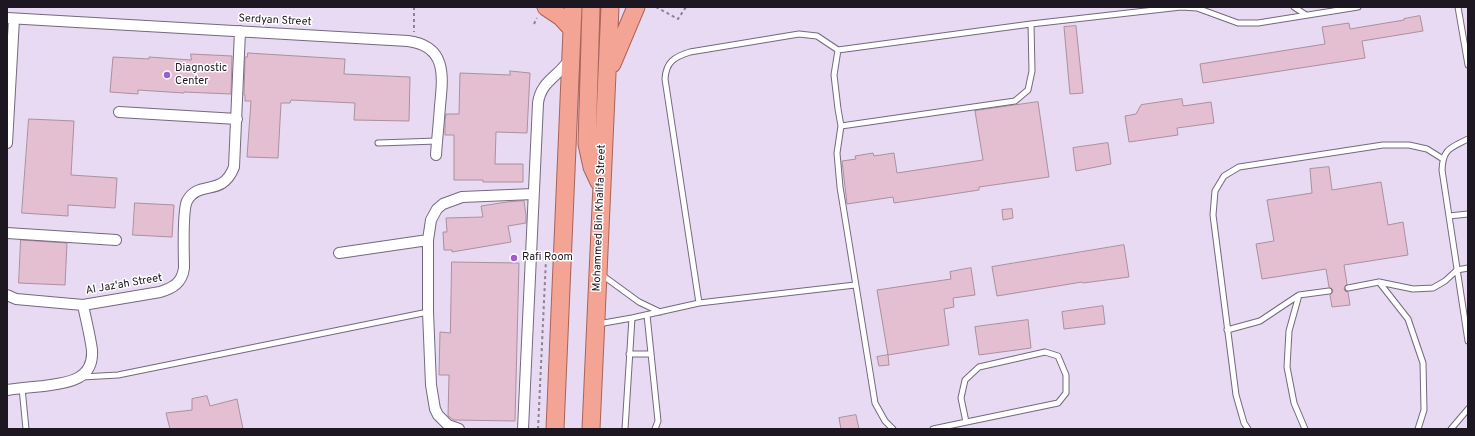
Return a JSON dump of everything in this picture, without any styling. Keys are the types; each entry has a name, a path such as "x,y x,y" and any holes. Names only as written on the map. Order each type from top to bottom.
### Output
{"highway":[{"path":"546,7 561,17 572,29"},
{"path":"555,429 573,7"},
{"path":"591,7 588,144 592,167 602,188"},
{"name":"Mohammed Bin Khalifa Street","path":"591,429 610,7"},
{"path":"606,78 636,7"}],"street":[{"name":"Serdyan Street","path":"10,19 414,41 431,50 439,61 441,67 442,82 436,155"},
{"path":"7,143 10,19"},
{"name":"Al Jaz'ah Street","path":"7,295 16,299 83,305 160,292 170,289 178,284 184,268 186,204 188,199 200,189 211,188 221,184 230,177 235,161 240,32"},
{"path":"523,429 538,98 546,84 570,59"},
{"path":"119,112 237,119"},
{"path":"459,429 442,421 435,409 431,385 428,312 428,240 430,224 437,209 449,201 470,196 533,194"},
{"path":"7,233 116,240"},
{"path":"339,253 428,240"},
{"path":"7,390 65,384 81,377 90,366 92,355 83,305"}],"lane":[{"path":"1294,7 1306,15"},
{"path":"699,303 665,79 666,70 669,64 680,55 690,52 799,34 816,36 838,50 1031,24 1182,8 1198,8 1238,22 1258,22 1358,7"},
{"path":"1458,7 1468,65"},
{"path":"841,126 1015,101 1028,90 1032,72 1031,24"},
{"path":"838,50 834,75 841,126 837,153 840,187 875,403 885,421 893,429"},
{"path":"1468,139 1448,150 1443,159 1442,170 1468,341"},
{"path":"378,143 437,141"},
{"path":"1248,429 1244,424 1236,395 1213,215 1215,191 1224,176 1239,167 1383,145 1409,145 1427,149 1443,159"},
{"path":"1449,216 1468,214"},
{"path":"1348,288 1379,282 1413,289 1433,288 1445,281 1456,270 1468,268"},
{"path":"598,272 640,302 660,312"},
{"path":"1379,282 1408,319 1423,363 1424,410 1418,429"},
{"path":"596,324 647,315 699,303 855,285"},
{"path":"1228,330 1260,321 1298,295 1329,291"},
{"path":"1298,295 1289,331 1287,367 1294,403 1305,429"},
{"path":"81,377 118,375 428,312"},
{"path":"647,315 658,421 655,429"},
{"path":"625,429 632,318"},
{"path":"933,429 1058,403 1066,393 1066,374 1058,356 1045,352 978,367 965,380 961,398 966,422"},
{"path":"629,354 651,354"},
{"path":"22,388 26,429"},
{"path":"1451,429 1468,409"}],"path":[{"path":"414,7 414,41"},
{"path":"656,7 678,20 686,7"}],"building":[{"path":"1420,16 1423,31 1362,41 1365,58 1203,83 1200,64 1325,44 1322,27 1349,23 1350,29"},
{"path":"1076,26 1083,93 1070,94 1064,27"},
{"path":"248,53 345,59 344,74 410,77 409,121 354,120 355,103 291,100 290,103 281,103 278,158 247,157 251,101 245,101 244,95 245,57 247,57"},
{"path":"191,54 232,56 231,94 138,90 138,94 110,92 113,57 149,59 149,57 191,60"},
{"path":"510,71 530,73 527,133 496,132 495,164 523,164 523,182 454,180 454,135 445,135 445,120 446,114 459,114 460,73 510,75"},
{"path":"1182,99 1183,106 1211,102 1214,123 1177,128 1178,135 1129,142 1125,116 1136,114 1141,105"},
{"path":"1038,102 1049,177 979,187 979,190 894,203 893,197 847,204 842,161 856,159 855,156 873,153 874,156 894,153 897,173 983,160 975,111"},
{"path":"29,119 74,121 71,175 117,178 115,208 68,205 68,216 22,213"},
{"path":"1108,143 1111,164 1076,171 1073,148"},
{"path":"1329,167 1332,190 1381,182 1388,225 1403,222 1408,255 1344,265 1347,284 1344,288 1345,291 1348,292 1350,305 1332,307 1330,295 1333,290 1329,287 1326,269 1262,279 1256,244 1274,241 1267,200 1312,193 1310,169"},
{"path":"524,201 526,223 508,226 511,242 452,252 452,250 444,250 443,232 447,232 446,218 483,217 481,206"},
{"path":"135,203 174,205 172,237 133,235"},
{"path":"1012,209 1013,218 1003,220 1002,210"},
{"path":"21,240 67,243 65,285 19,283"},
{"path":"1124,245 1129,277 1082,282 997,296 992,267"},
{"path":"452,262 519,263 515,421 454,420 448,416 449,375 439,375 440,332 450,333"},
{"path":"971,268 975,295 953,298 954,307 944,309 949,345 888,355 877,290 951,279 950,272"},
{"path":"1103,306 1105,324 1064,329 1062,312"},
{"path":"1028,320 1031,348 979,355 975,327"},
{"path":"888,355 889,365 879,366 877,357"},
{"path":"207,396 210,406 237,399 243,429 170,429 166,413 192,410 192,399"},
{"path":"856,415 859,429 841,429 839,418"}],"place":[{"name":"Diagnostic Center","path":"167,75"},
{"name":"Rafi Room","path":"514,258"}]}
